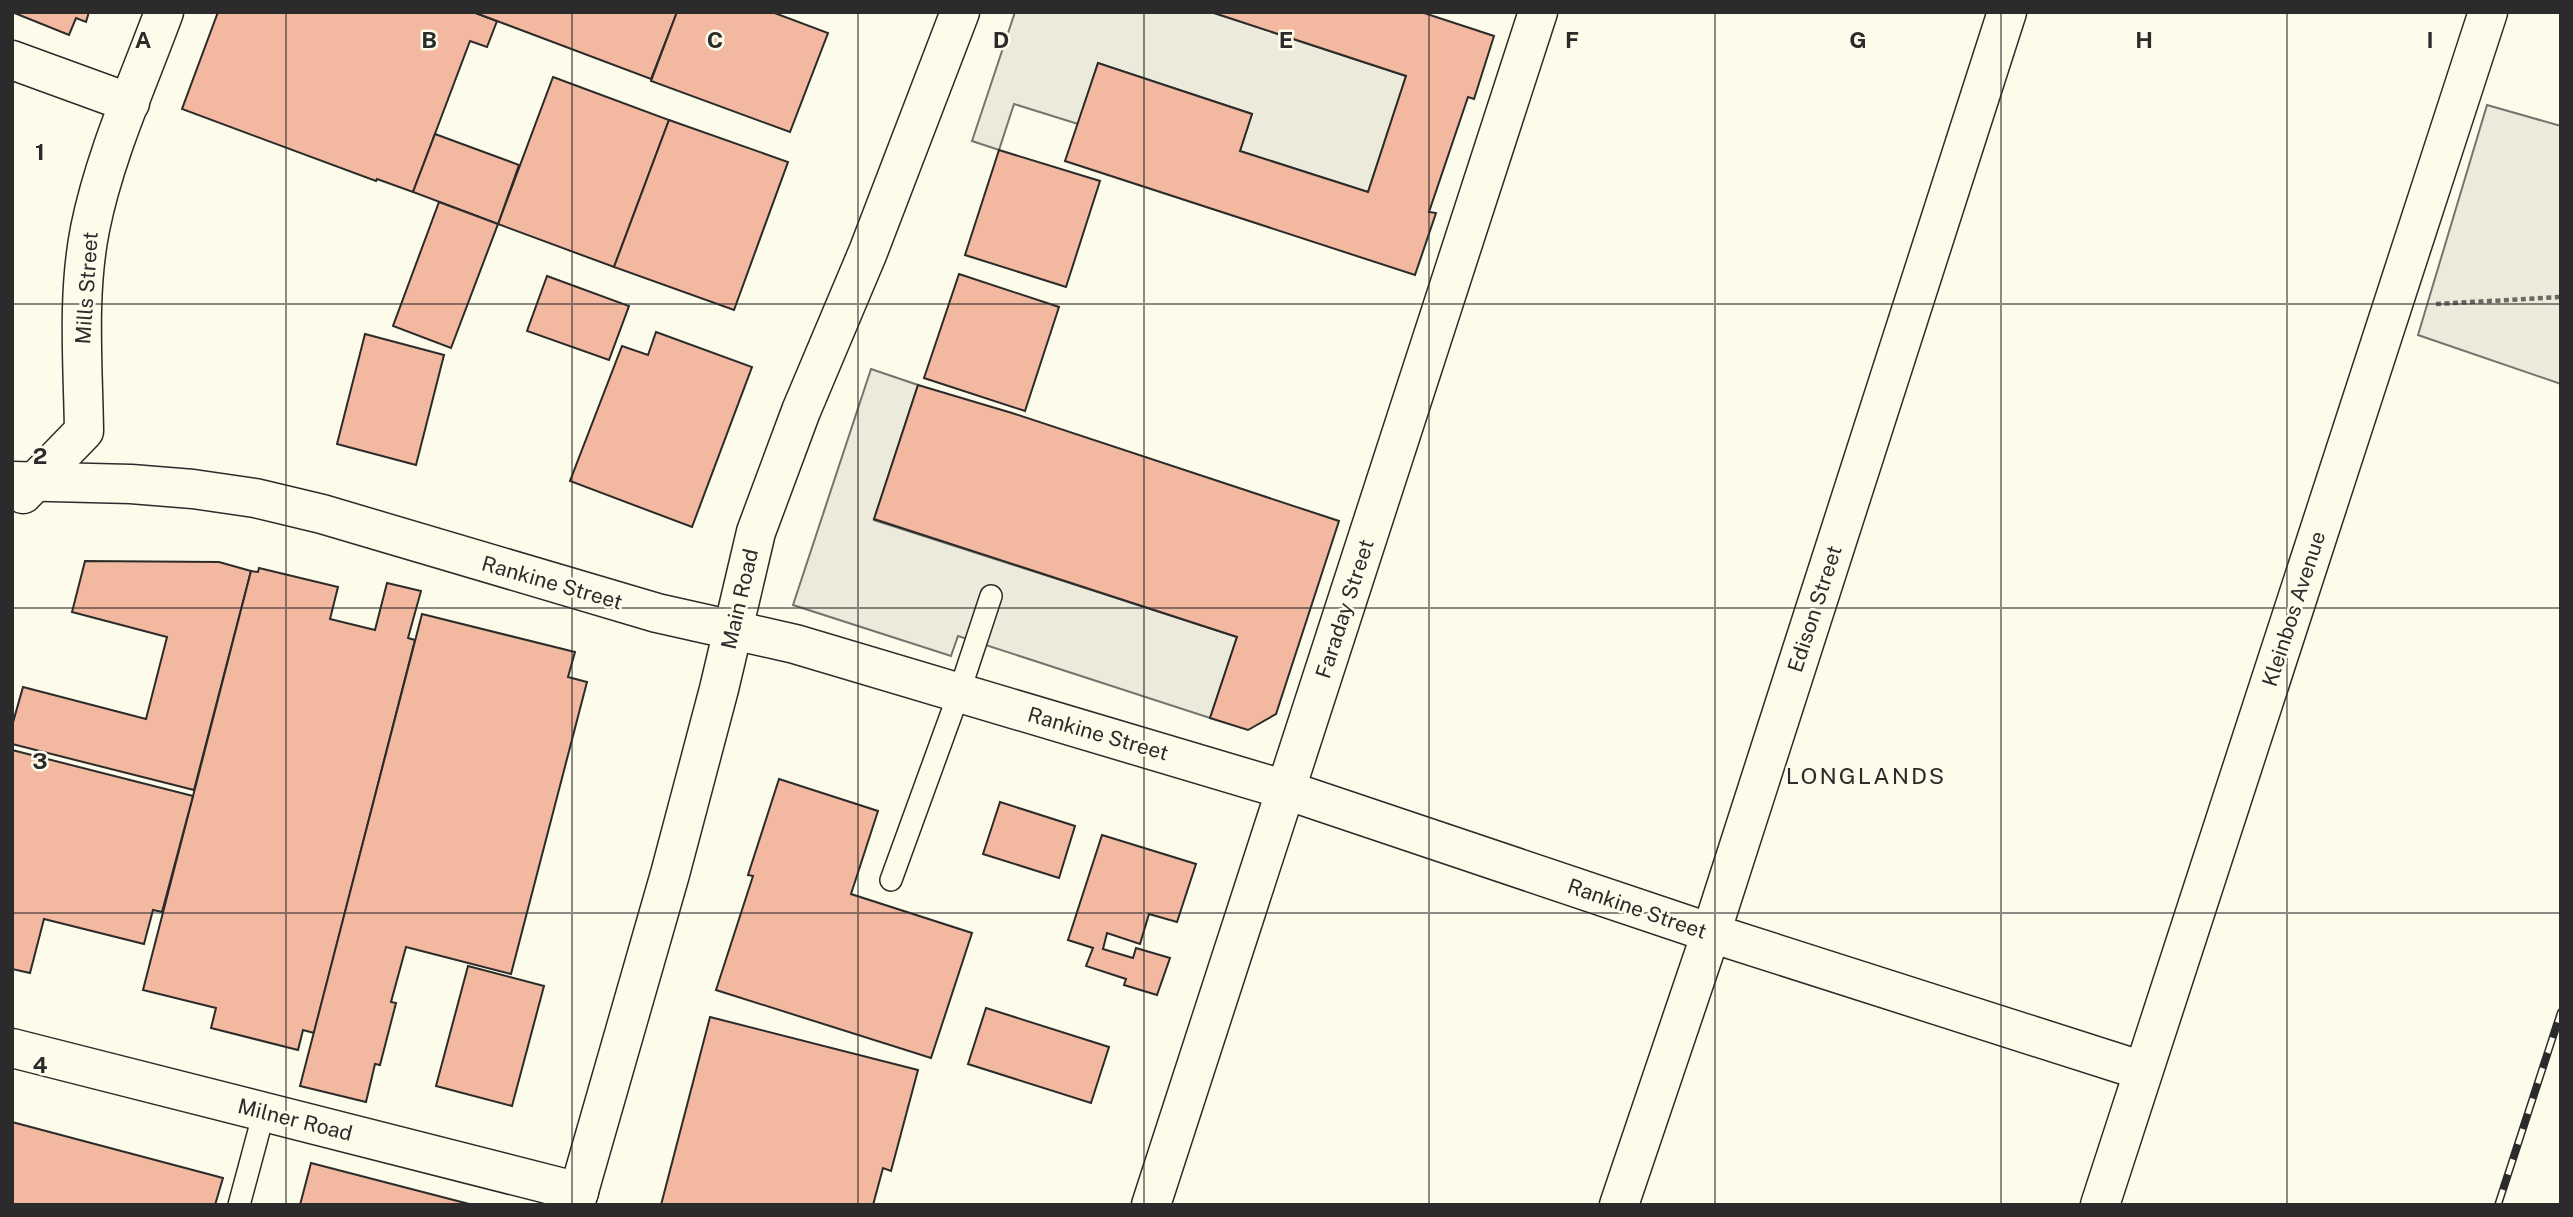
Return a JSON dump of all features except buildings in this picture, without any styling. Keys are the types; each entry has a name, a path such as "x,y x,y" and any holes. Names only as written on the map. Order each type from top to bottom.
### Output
{"street":[{"name":"Mills Street","path":"19,490 84,431 83,280 88,243 100,187 164,12"},
{"name":"Main Road","path":"577,1198 670,874 755,533 960,12"},
{"name":"Faraday Street","path":"1151,1205 1538,12"},
{"name":"Edison Street","path":"1619,1205 1711,933 2007,12"},
{"name":"Kleinbos Avenue","path":"2100,1205 2487,12"},
{"path":"12,60 130,103"},
{"name":"Rankine Street","path":"19,490 131,484 255,498 322,514 604,598 732,631 795,644 1286,790 1711,933 2143,1072"},
{"name":"Milner Road","path":"12,1048 264,1112 577,1198"}],"lane":[{"path":"891,880 991,596"},
{"path":"239,1205 264,1112"}],"path":[{"path":"2393,306 2561,297"}],"shaded area":[{"path":"1015,12 1211,12 1406,76 1368,192 1240,151 1252,114 1098,63 1078,124 1014,104 999,150 972,141"},
{"path":"2487,105 2561,126 2561,384 2418,335"},
{"path":"871,369 918,385 874,520 1237,637 1210,718 958,636 951,656 793,605"}],"railway":[{"path":"2498,1205 2561,1012"}],"district":[{"name":"LONGLANDS","path":"1866,776"}]}
